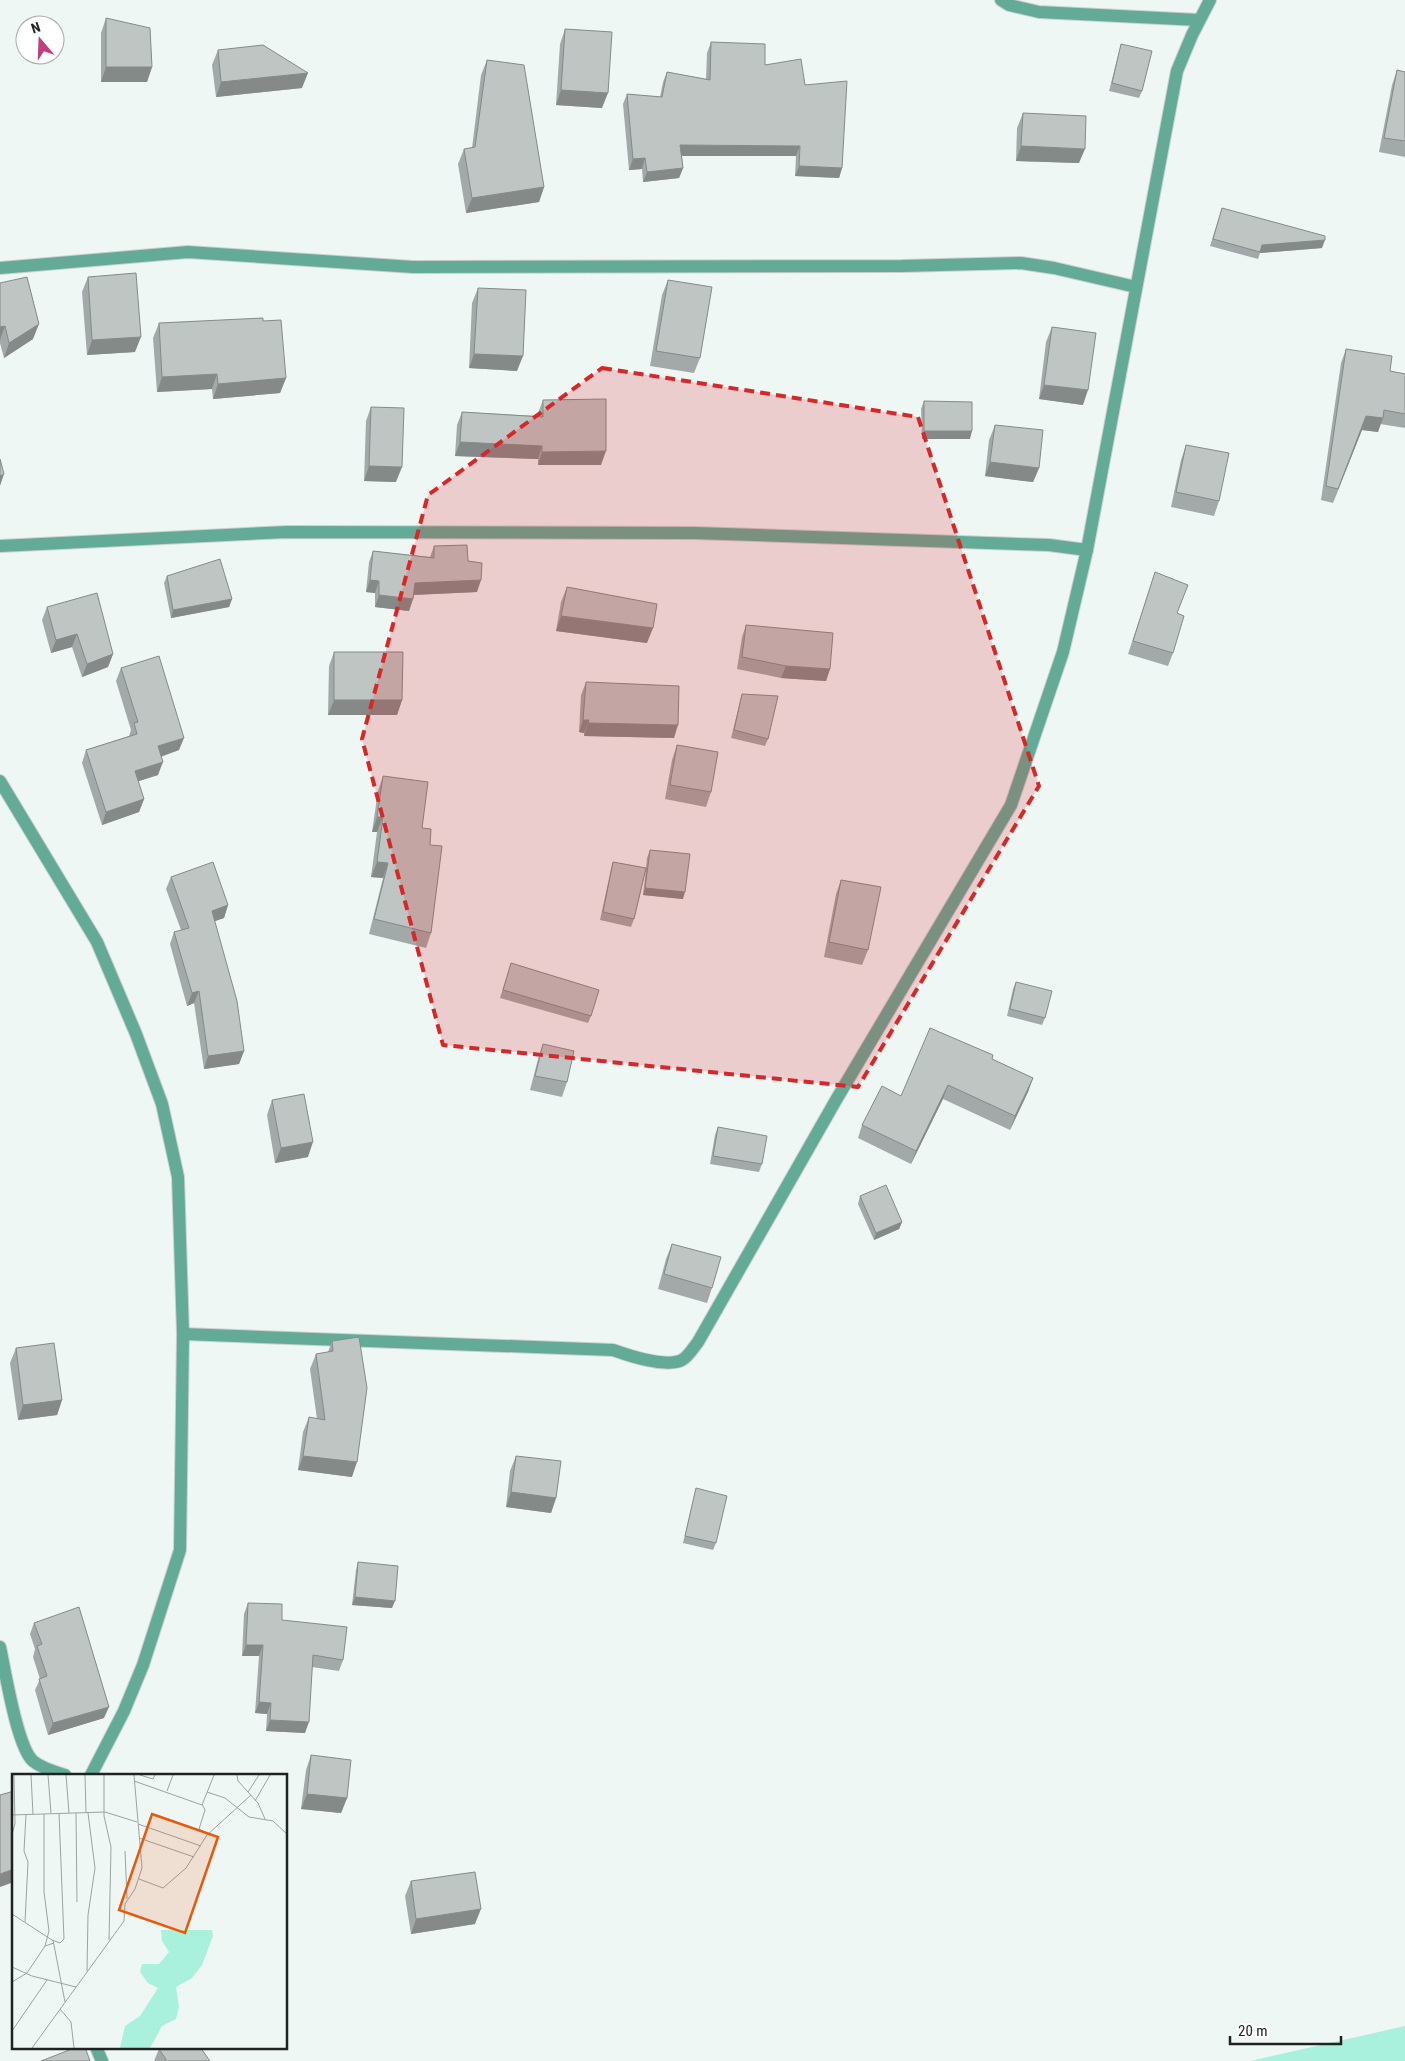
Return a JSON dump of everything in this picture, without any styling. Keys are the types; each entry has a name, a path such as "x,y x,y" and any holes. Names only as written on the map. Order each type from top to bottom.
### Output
{"street":[{"path":"1001,0 1009,5 1038,12 1199,20"},
{"path":"182,1334 613,1350 636,1358 664,1362 682,1360 698,1342 836,1100 1011,805 1062,652 1087,550 1177,71 1199,20 1210,0"},
{"path":"0,268 188,252 413,267 892,266 1021,263 1054,268 1136,287"},
{"path":"0,546 287,532 674,533 1048,545 1087,550"},
{"path":"0,781 97,942 136,1034 162,1104 178,1177 182,1334 180,1550 143,1664 124,1711 92,1774"},
{"path":"0,1647 21,1738 32,1760 53,1772 61,1774"},
{"path":"96,2048 102,2061"}],"highlighted area":[{"path":"602,368 918,417 1039,786 858,1087 443,1045 362,739 428,495"}],"green space":[{"path":"1405,2026 1405,2061 1250,2061"}],"building":[{"path":"106,18 150,28 152,67 106,67"},
{"path":"565,29 612,32 608,93 561,90"},
{"path":"711,42 765,44 765,65 801,59 805,85 847,81 842,168 799,166 800,146 680,145 683,168 647,172 645,158 633,159 627,94 662,97 667,72 710,80"},
{"path":"1121,44 1152,51 1142,91 1112,83"},
{"path":"263,45 308,73 221,82 218,50"},
{"path":"487,60 524,65 544,187 472,198 464,149 475,147"},
{"path":"1397,70 1405,72 1405,141 1384,138"},
{"path":"1023,113 1086,116 1085,149 1021,146"},
{"path":"1222,208 1325,236 1325,240 1262,245 1260,252 1213,239"},
{"path":"136,273 141,337 92,340 88,277"},
{"path":"27,277 39,324 9,343 5,326 0,327 0,283"},
{"path":"668,280 712,287 700,358 656,351"},
{"path":"478,288 526,290 523,356 474,354"},
{"path":"263,318 263,321 281,320 286,378 218,384 217,374 162,377 159,323"},
{"path":"1052,327 1096,333 1088,390 1044,385"},
{"path":"1346,349 1392,356 1390,371 1405,374 1405,414 1384,410 1383,418 1366,416 1338,489 1326,486"},
{"path":"606,399 606,451 542,452 542,446 460,442 462,412 543,417 543,400"},
{"path":"924,401 972,402 972,431 924,431"},
{"path":"371,407 404,408 402,467 369,466"},
{"path":"995,425 1043,430 1039,468 990,462"},
{"path":"1186,445 1229,453 1219,501 1176,492"},
{"path":"0,459 4,474 0,476"},
{"path":"467,545 468,561 482,563 481,580 415,583 413,599 379,595 379,581 370,580 373,551 434,558 434,546"},
{"path":"220,559 232,599 173,610 167,576"},
{"path":"1155,572 1188,585 1177,613 1184,616 1173,653 1133,641"},
{"path":"567,587 657,604 653,628 561,616"},
{"path":"97,593 113,654 87,664 77,634 56,640 47,607"},
{"path":"746,625 833,633 830,669 786,666 742,657"},
{"path":"334,652 403,652 402,700 334,700"},
{"path":"159,656 184,738 158,746 163,762 135,771 144,799 106,812 86,750 137,734 134,723 138,722 121,668"},
{"path":"586,682 679,686 678,725 588,723 589,720 583,720"},
{"path":"742,694 778,696 768,739 734,730"},
{"path":"677,745 718,752 711,792 670,785"},
{"path":"383,776 428,782 422,828 431,829 430,845 442,846 431,933 374,919 388,863 377,862 383,817 377,817"},
{"path":"650,850 690,854 685,892 645,888"},
{"path":"213,862 228,905 212,911 237,1001 244,1051 208,1056 199,991 192,993 174,932 189,928 171,877"},
{"path":"613,862 646,868 634,919 603,912"},
{"path":"841,880 881,887 868,950 829,942"},
{"path":"511,963 599,990 591,1016 503,990"},
{"path":"1016,982 1052,991 1045,1018 1010,1009"},
{"path":"930,1028 993,1055 992,1059 1033,1078 1015,1116 948,1085 916,1151 862,1125 882,1086 901,1096"},
{"path":"543,1044 574,1051 567,1082 535,1076"},
{"path":"304,1094 313,1142 281,1148 272,1100"},
{"path":"718,1127 767,1136 762,1164 713,1156"},
{"path":"886,1185 902,1222 876,1233 860,1196"},
{"path":"672,1244 721,1257 712,1288 664,1274"},
{"path":"359,1337 367,1388 357,1462 303,1456 309,1417 325,1420 316,1354 333,1351 332,1341"},
{"path":"54,1343 62,1400 23,1405 16,1348"},
{"path":"516,1456 561,1461 556,1498 511,1492"},
{"path":"696,1488 727,1496 716,1543 685,1536"},
{"path":"358,1562 398,1566 395,1601 355,1597"},
{"path":"248,1603 282,1604 282,1620 347,1627 343,1660 313,1655 309,1722 270,1720 271,1703 259,1702 263,1645 246,1645"},
{"path":"79,1607 109,1707 53,1723 39,1679 47,1676 37,1646 42,1644 34,1623"},
{"path":"311,1755 351,1760 347,1798 307,1794"},
{"path":"12,1792 12,1870 0,1874 0,1795"},
{"path":"475,1872 481,1909 416,1919 411,1881"},
{"path":"74,2048 85,2048 90,2061 41,2061"},
{"path":"201,2048 210,2061 167,2061 159,2049"}]}
